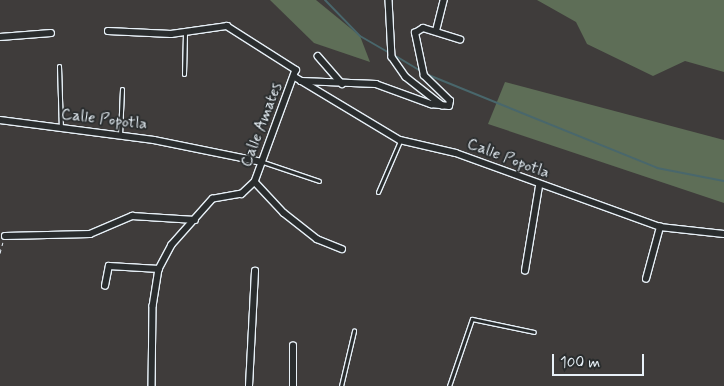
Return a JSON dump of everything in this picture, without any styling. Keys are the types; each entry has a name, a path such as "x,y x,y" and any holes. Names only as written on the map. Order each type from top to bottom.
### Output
{"street":[{"path":"389,0 392,57 406,77 442,105"},
{"path":"436,31 444,0"},
{"name":"Calle Amates","path":"152,386 153,306 159,269 195,220 217,197 242,194 254,182 298,79 294,66 227,26 185,33"},
{"path":"298,79 342,84 376,84 442,105 452,102 428,83 414,37 417,28 436,31 460,39"},
{"path":"108,32 185,33"},
{"path":"0,37 51,33"},
{"path":"318,56 342,84"},
{"name":"Calle Popotla","path":"298,79 400,140 456,153 540,186 660,227 724,234"},
{"name":"Calle Popotla","path":"0,120 120,135 262,162"},
{"path":"254,182 284,213 317,239 342,249"},
{"path":"525,271 540,186"},
{"path":"5,236 90,234 132,216 195,220"},
{"path":"646,278 660,227"},
{"path":"105,286 109,266 159,269"},
{"path":"248,386 255,271"},
{"path":"293,386 294,346"}],"lane":[{"path":"184,74 185,33"},
{"path":"59,66 61,128"},
{"path":"120,135 122,89"},
{"path":"378,192 400,140"},
{"path":"262,162 319,181"},
{"path":"449,386 472,319 534,332"},
{"path":"341,386 354,331"}],"path":[{"path":"0,253 5,236"}],"green space":[{"path":"270,0 316,0 360,36 370,62 314,43"},
{"path":"537,0 724,0 724,72 685,61 653,76 587,44 576,22"},
{"path":"505,82 724,140 724,203 488,124"}],"waterway":[{"path":"325,0 360,36 390,53"},
{"path":"394,55 422,72"},
{"path":"426,74 657,168 724,181"}]}
